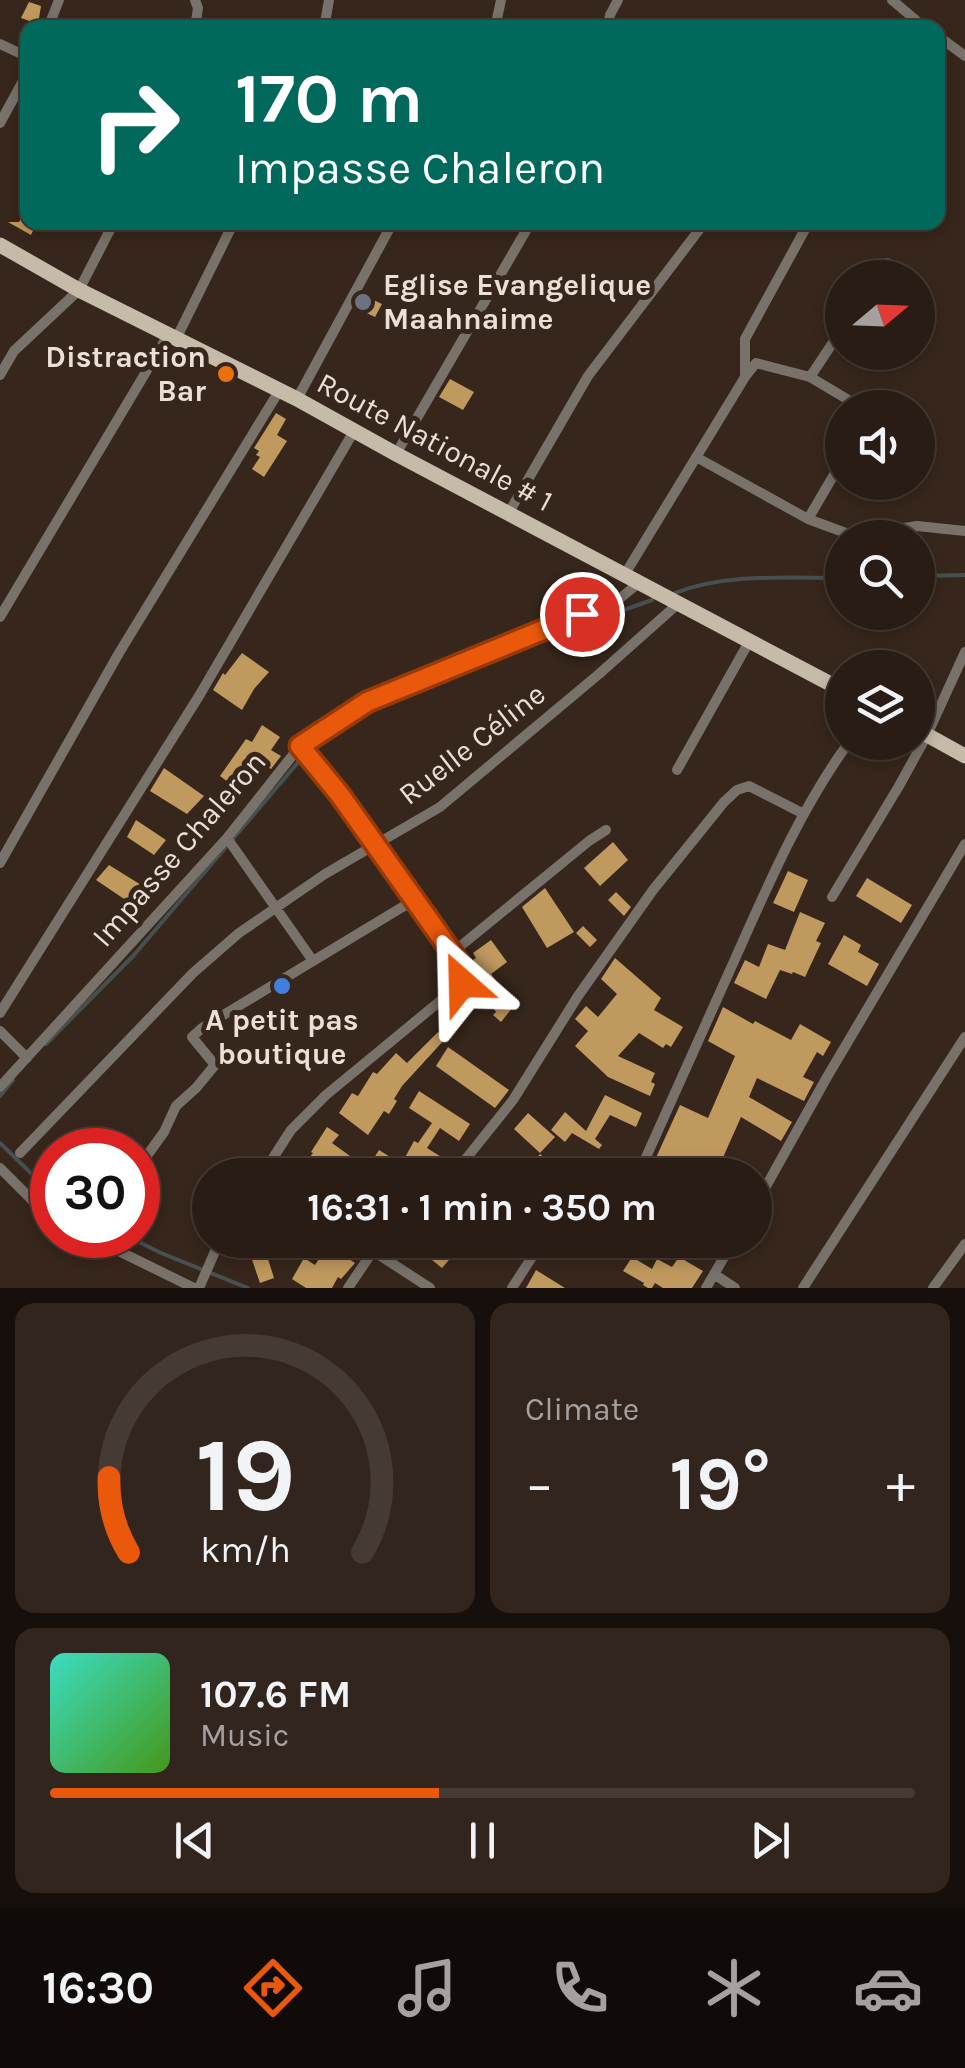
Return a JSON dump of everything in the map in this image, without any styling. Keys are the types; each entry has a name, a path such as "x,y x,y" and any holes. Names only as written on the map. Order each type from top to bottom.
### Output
{"main road":[{"name":"Route Nationale # 1","path":"0,245 825,681"},
{"path":"935,740 965,756"}],"street":[{"path":"892,0 916,20"},
{"path":"0,123 20,87"},
{"path":"0,375 14,351 79,290 110,230"},
{"path":"0,617 172,337 230,230"},
{"path":"297,399 389,230"},
{"path":"396,454 526,230"},
{"path":"508,514 588,376 699,230"},
{"path":"745,377 745,338 805,230"},
{"path":"0,355 14,351"},
{"path":"810,376 825,354"},
{"path":"632,578 696,457 756,362 810,376 833,390"},
{"path":"0,863 119,654 280,391"},
{"path":"0,1013 198,696 354,431"},
{"path":"696,457 808,518 854,536 916,526 965,531"},
{"path":"808,518 825,490"},
{"name":"Impasse Chaleron","path":"0,1087 227,838 300,746 367,702 618,600 632,578"},
{"name":"Ruelle Céline","path":"20,1153 193,973 238,932 325,874 440,807 680,602"},
{"path":"676,770 750,640"},
{"path":"935,709 965,652"},
{"path":"273,1158 292,1130 326,1095 462,983 464,975 463,968 340,795 300,746"},
{"path":"646,1158 764,892 836,760"},
{"path":"832,897 899,786 910,760"},
{"path":"467,1158 513,1100 578,996 653,890 724,802 737,790 749,786 804,814"},
{"path":"452,953 606,830"},
{"path":"227,838 314,961"},
{"path":"772,1176 965,844"},
{"path":"160,1138 176,1106 215,1065 192,1037 414,900"},
{"path":"0,1032 27,1058"},
{"path":"803,1288 965,1037"},
{"path":"0,1168 30,1198"},
{"path":"933,1288 965,1244"},
{"path":"137,1258 198,1286 213,1258"},
{"path":"348,1288 368,1258"},
{"path":"384,1258 430,1288"},
{"path":"512,1288 531,1258"},
{"path":"706,1288 723,1258"},
{"path":"714,1274 735,1288"}],"building":[{"path":"29,2 41,6 39,20 21,18"},
{"path":"363,295 382,304 375,317 356,308"},
{"path":"450,379 474,392 463,410 439,397"},
{"path":"276,413 286,419 277,435 287,441 264,477 252,469 260,457 254,448"},
{"path":"242,653 269,672 242,710 213,690"},
{"path":"262,725 280,737 271,750 281,756 271,769 265,766 241,792 220,776 246,739 252,742"},
{"path":"164,768 204,796 187,814 150,791"},
{"path":"136,820 166,840 154,855 127,837"},
{"path":"613,842 628,860 600,886 584,868"},
{"path":"109,865 146,888 133,905 96,880"},
{"path":"788,871 808,880 794,912 773,903"},
{"path":"867,878 912,905 901,923 856,896"},
{"path":"545,888 574,932 547,948 522,907"},
{"path":"616,892 631,907 624,916 608,900"},
{"path":"800,912 825,923 816,941 821,943 805,977 780,970 766,999 734,983 745,960 759,967 768,944 785,950"},
{"path":"583,926 597,940 590,947 576,933"},
{"path":"844,935 861,945 858,952 879,964 867,986 828,964"},
{"path":"491,940 507,962 491,974 517,1002 501,1022 493,1015 496,1012 473,976 470,962 476,958 473,953"},
{"path":"615,958 661,998 654,1010 683,1027 671,1047 666,1044 663,1048 639,1033 618,1056 655,1073 650,1096 608,1077 575,1046 588,1031 575,1019 586,1006 598,1017 617,994 601,979"},
{"path":"723,1007 791,1040 800,1024 831,1042 823,1056 817,1052 803,1077 814,1082 804,1101 757,1078 749,1097 792,1122 781,1141 741,1117 723,1158 656,1158 680,1105 708,1118 735,1056 708,1041"},
{"path":"438,1032 445,1039 402,1086 389,1114 384,1111 368,1135 339,1113 352,1093 358,1096 373,1072 377,1074 396,1053 407,1063"},
{"path":"448,1047 509,1090 495,1108 436,1066"},
{"path":"419,1091 470,1124 459,1141 440,1128 427,1148 443,1158 405,1158 414,1141 418,1143 432,1123 409,1108"},
{"path":"605,1095 642,1113 636,1127 610,1115 595,1139 602,1145 599,1149 572,1133 565,1142 551,1130 565,1112 586,1131"},
{"path":"528,1113 555,1137 540,1153 514,1129"},
{"path":"327,1127 339,1135 332,1143 350,1156 309,1158"},
{"path":"379,1150 392,1158 374,1158"},
{"path":"251,1258 268,1258 274,1278 260,1283"},
{"path":"304,1258 315,1265 320,1258 348,1258 355,1263 341,1279 338,1277 332,1288 306,1288 292,1279"},
{"path":"430,1258 451,1258 442,1268"},
{"path":"631,1258 652,1269 657,1259 672,1267 681,1258 703,1271 692,1288 663,1288 655,1283 648,1288 623,1271"},
{"path":"536,1270 565,1288 526,1288"}],"waterway":[{"path":"935,576 965,575"},
{"path":"675,593 736,579 825,578"},
{"path":"46,1044 134,955 306,753 354,718 573,628 652,600"},
{"path":"0,1096 13,1080"},
{"path":"0,1143 30,1172"},
{"path":"160,1252 248,1288"}],"place":[{"name":"Eglise Evangelique Maahnaime","path":"363,302"},
{"name":"Distraction Bar","path":"226,374"},
{"name":"A petit pas boutique","path":"282,986"}],"route":[{"path":"462,983 463,968 340,795 300,746 367,702 582,614"}]}
